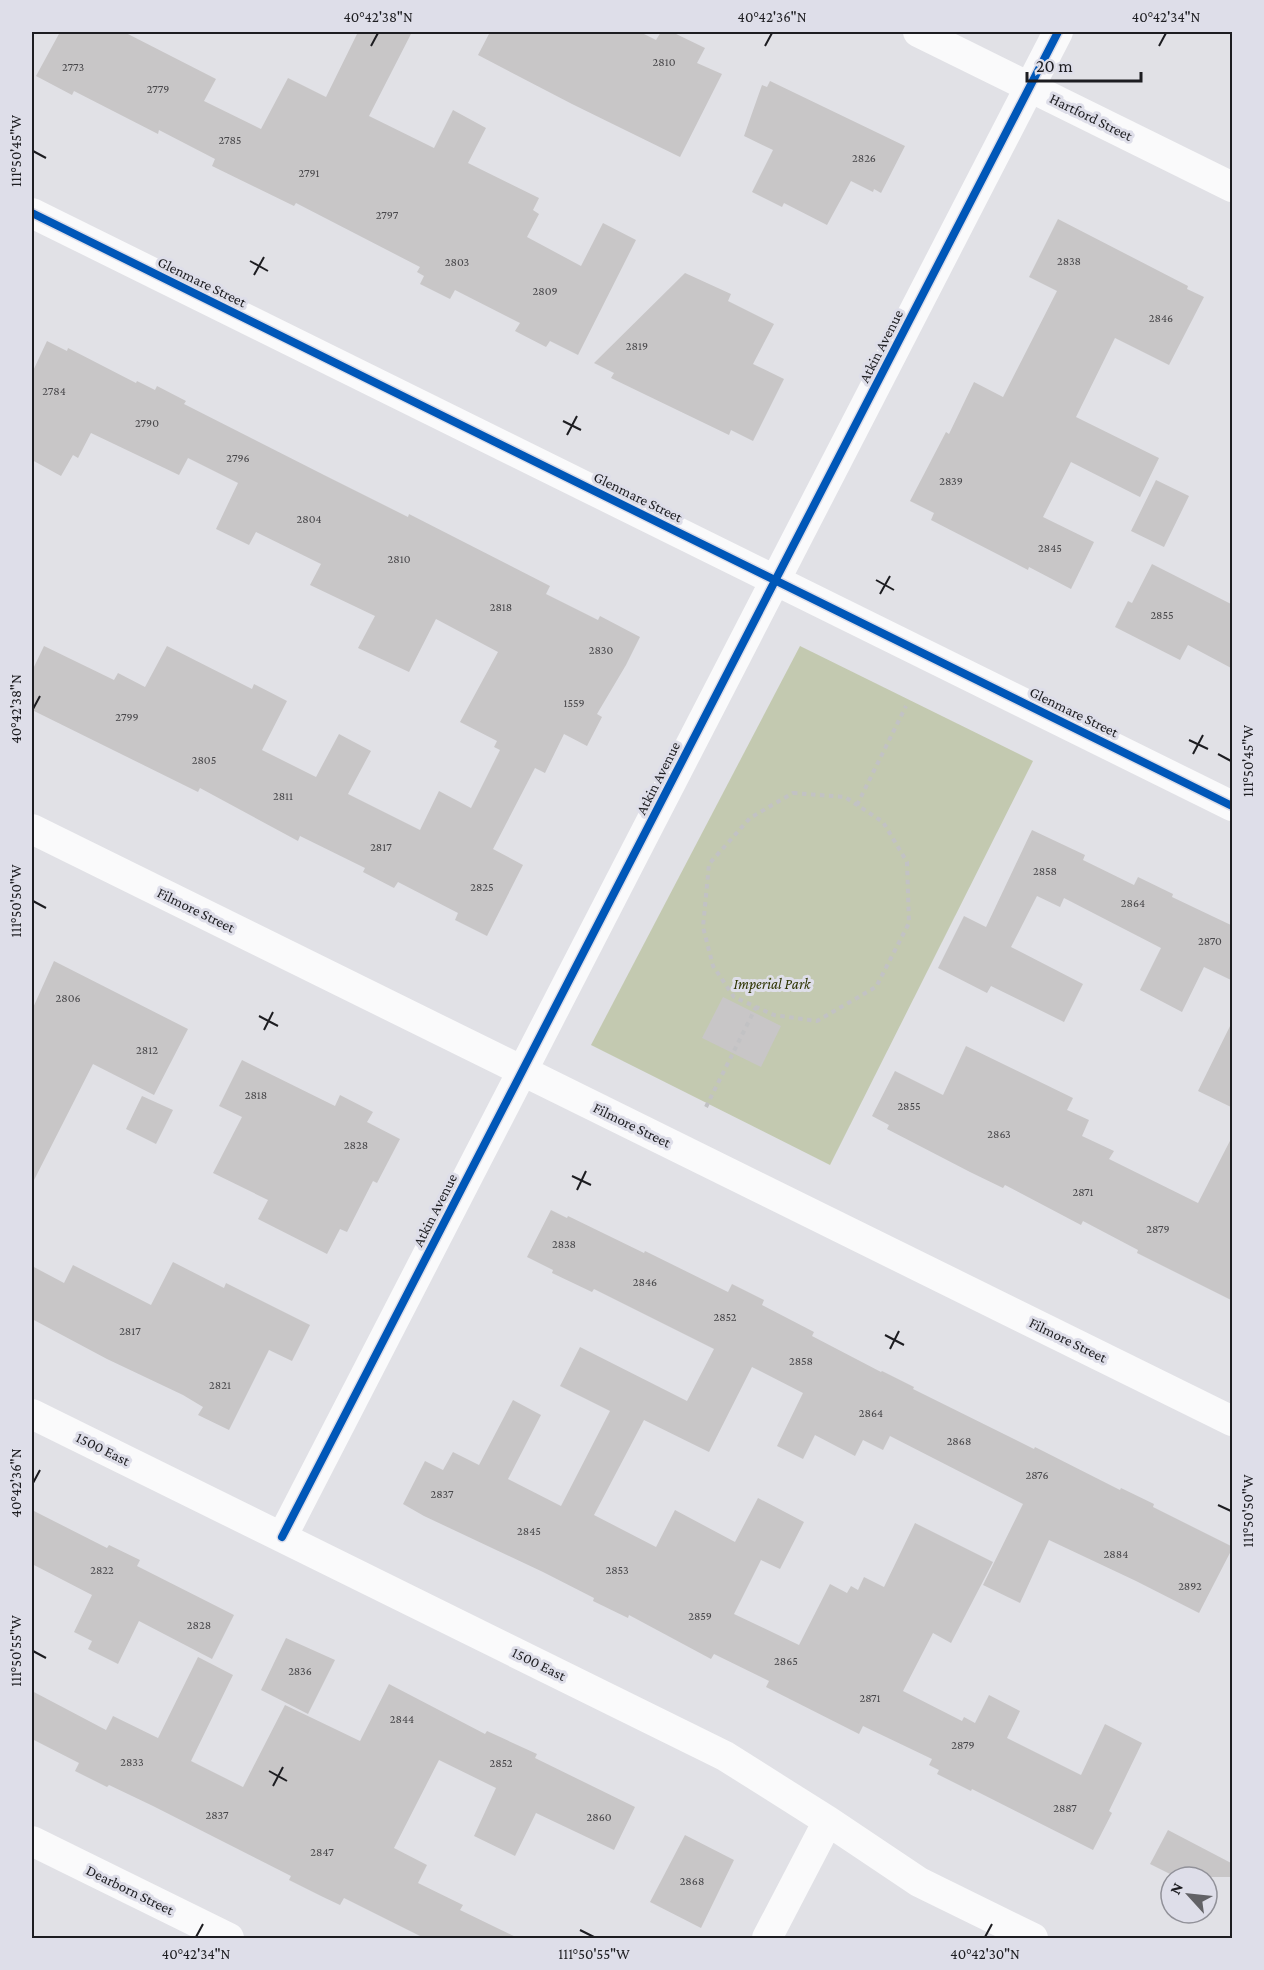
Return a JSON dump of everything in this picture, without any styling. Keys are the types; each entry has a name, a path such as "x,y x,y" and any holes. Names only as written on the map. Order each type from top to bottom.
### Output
{"street":[{"name":"Hartford Street","path":"918,32 1233,187"},
{"name":"Atkin Avenue","path":"282,1537 1058,32"},
{"name":"Glenmare Street","path":"32,213 1233,806"},
{"name":"Filmore Street","path":"32,829 1233,1421"},
{"name":"1500 East","path":"32,1414 725,1756 920,1882 1033,1938"},
{"path":"767,1938 828,1821"},
{"name":"Dearborn Street","path":"32,1841 229,1938"}],"path":[{"path":"857,805 906,706"},
{"path":"793,793 845,797 857,805 883,822 907,862 909,923 876,987 817,1020 774,1015 734,997 713,966 703,927 709,864 750,818 793,793"},
{"path":"706,1107 756,1007"}],"green space":[{"name":"Imperial Park","path":"800,646 1033,761 830,1165 591,1045"}],"building":[{"path":"60,32 124,32 216,79 204,101 261,129 288,78 326,97 358,32 412,32 369,116 434,148 453,110 486,128 468,163 539,198 533,210 539,214 527,237 581,266 603,223 636,240 578,355 550,341 546,347 515,331 520,323 455,290 450,299 420,284 424,276 417,272 420,267 296,203 294,206 212,166 215,159 159,130 158,134 74,91 72,95 36,76"},
{"path":"490,32 640,32 656,40 661,32 672,32 705,48 697,63 722,74 680,157 478,55"},
{"path":"770,81 905,146 881,193 874,189 873,192 851,181 827,225 784,203 782,207 752,192 773,150 744,136 762,85 767,87"},
{"path":"1058,219 1188,286 1187,289 1204,297 1169,365 1115,338 1076,417 1159,458 1140,497 1071,462 1043,517 1094,542 1071,589 1029,567 1028,570 931,520 934,513 910,501 946,432 949,434 974,382 1003,397 1057,291 1029,277"},
{"path":"685,273 731,294 728,301 774,324 753,364 784,379 753,441 731,430 729,435 611,378 614,373 594,363"},
{"path":"47,341 67,351 68,348 136,383 137,381 155,390 157,386 186,401 184,404 550,586 546,594 598,620 600,616 640,637 597,714 602,717 587,746 564,734 545,773 535,768 493,849 523,865 487,936 455,920 458,913 398,882 394,888 363,872 365,868 300,836 298,841 200,788 198,792 32,710 32,671 44,646 114,680 118,673 145,687 167,646 252,689 254,684 287,701 262,750 316,777 339,734 371,751 348,794 420,830 439,791 471,808 500,750 494,747 497,741 460,722 498,652 436,619 409,672 358,648 375,616 310,585 321,564 256,532 249,545 216,529 238,483 188,458 179,475 91,433 78,458 73,455 61,476 32,460 32,373"},
{"path":"1156,480 1189,496 1164,547 1131,531"},
{"path":"1152,564 1233,605 1233,669 1188,645 1180,660 1115,627 1128,601 1132,603"},
{"path":"1032,830 1085,855 1083,860 1134,885 1138,877 1173,894 1172,897 1233,926 1233,981 1204,967 1182,1012 1140,990 1161,948 1064,898 1060,907 1037,896 1011,947 1083,984 1064,1022 991,986 987,993 938,968 964,916 986,927"},
{"path":"54,961 188,1029 154,1095 93,1064 32,1184 32,1010"},
{"path":"723,997 781,1026 761,1067 702,1038"},
{"path":"1233,1020 1233,1108 1198,1091"},
{"path":"966,1046 1073,1098 1067,1110 1089,1120 1082,1136 1114,1151 1109,1159 1198,1203 1233,1135 1233,1301 1137,1253 1138,1250 1083,1221 1081,1225 1005,1185 1003,1188 970,1172 887,1129 889,1125 872,1116 895,1071 943,1095"},
{"path":"242,1060 335,1106 340,1095 373,1112 367,1122 400,1139 377,1183 373,1181 347,1232 340,1229 327,1254 258,1219 268,1200 213,1173 242,1117 219,1106"},
{"path":"142,1096 173,1110 156,1144 126,1129"},
{"path":"551,1210 644,1253 645,1251 728,1292 732,1284 764,1300 762,1305 814,1332 812,1336 1034,1449 1035,1447 1120,1490 1121,1488 1154,1504 1153,1507 1233,1547 1199,1613 1049,1540 1020,1603 983,1585 1023,1504 890,1436 883,1450 863,1440 855,1456 815,1435 803,1459 777,1446 803,1393 752,1367 709,1452 644,1420 594,1515 656,1547 675,1510 735,1542 758,1498 804,1522 780,1569 761,1560 734,1614 799,1645 830,1584 847,1593 851,1586 858,1590 864,1577 884,1587 915,1523 993,1562 951,1643 933,1633 903,1691 962,1721 964,1717 975,1723 989,1695 1020,1711 1007,1738 1081,1775 1105,1724 1142,1743 1109,1811 1112,1813 1093,1850 972,1789 971,1791 937,1774 939,1770 929,1765 932,1759 863,1726 859,1734 766,1687 769,1681 714,1654 711,1659 629,1615 628,1618 593,1601 594,1598 403,1504 425,1461 443,1470 453,1452 479,1465 513,1400 541,1415 508,1479 561,1506 610,1411 560,1386 580,1347 687,1401 714,1349 594,1289 592,1292 552,1273 553,1270 527,1257"},
{"path":"173,1262 224,1288 226,1283 310,1325 292,1361 269,1350 229,1430 198,1415 203,1407 183,1395 107,1359 32,1319 32,1266 64,1283 73,1265 151,1305"},
{"path":"32,1510 107,1548 109,1545 140,1560 137,1566 234,1615 212,1659 139,1621 118,1664 88,1649 92,1641 74,1632 92,1595 32,1564"},
{"path":"286,1638 335,1660 308,1714 261,1690"},
{"path":"198,1657 233,1675 191,1761 243,1787 285,1705 360,1741 389,1684 485,1734 487,1731 537,1754 535,1758 635,1807 614,1850 536,1813 515,1856 474,1836 496,1788 439,1760 394,1848 427,1865 418,1883 463,1905 460,1910 518,1938 424,1938 344,1898 340,1905 289,1880 291,1876 153,1806 75,1771 79,1763 32,1739 32,1691 106,1730 113,1716 158,1738"},
{"path":"1168,1830 1233,1864 1233,1877 1219,1877 1219,1865 1159,1865 1159,1868 1150,1864"},
{"path":"685,1835 734,1860 701,1928 650,1902"}],"cycle path":[{"path":"282,1537 1058,32"},
{"path":"32,213 1232,806"}]}
